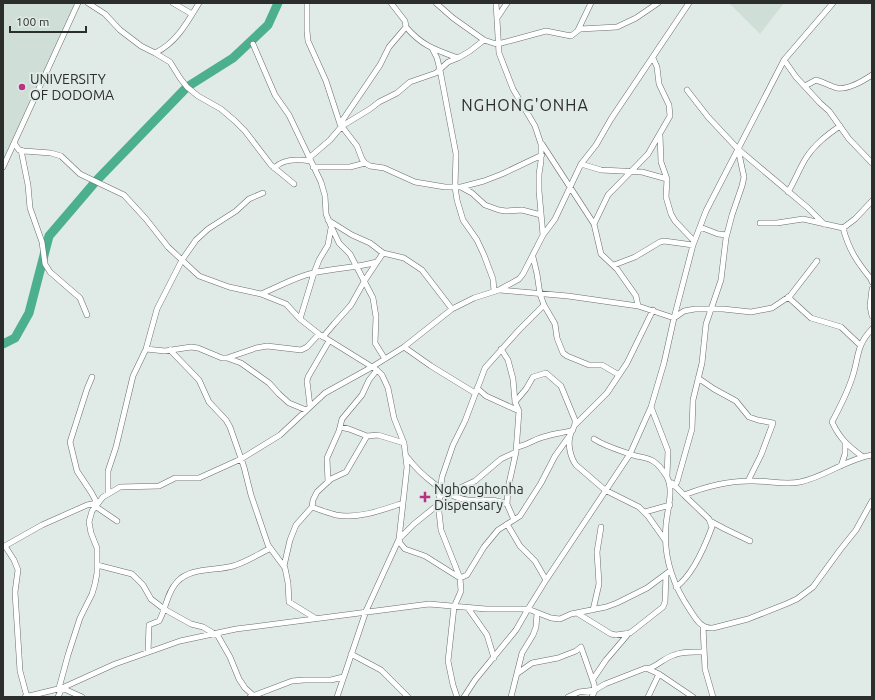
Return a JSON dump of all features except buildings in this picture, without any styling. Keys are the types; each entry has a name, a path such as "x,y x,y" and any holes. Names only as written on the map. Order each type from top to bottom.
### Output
{"street":[{"path":"3,167 78,3"},
{"path":"88,3 105,14 120,30 141,46 170,62 187,87 198,96 221,109 245,131 266,160 294,184"},
{"path":"173,3 192,14"},
{"path":"154,53 171,43 186,25 199,3"},
{"path":"307,3 308,41 326,80 341,125 357,146 362,159 370,166 384,168 415,182 445,187 458,187 484,181 542,155"},
{"path":"391,3 403,18 406,27 415,38 432,48 458,58"},
{"path":"436,3 453,18 484,40 498,44 546,31 571,36 578,30 591,3"},
{"path":"496,3 499,53 513,88 535,126 541,144 542,155 539,185 543,235"},
{"path":"497,18 507,3"},
{"path":"578,30 617,26 636,18 658,3"},
{"path":"58,697 68,655 80,618 94,589 98,573 96,548 89,522 96,504 108,493 120,487 159,486 176,478 197,479 241,459 280,435 325,393 375,369 385,359 404,347 452,309 474,298 496,291 520,279 533,257 543,235 555,219 581,164 596,146 611,119 689,3"},
{"path":"464,697 474,680 516,630 546,580 630,454 651,407 664,363 674,318 694,243 706,211 784,60 833,3"},
{"path":"274,168 285,161 309,159 330,140 380,65 389,46 406,27"},
{"path":"341,125 397,93 410,82 440,70 448,62 470,51 484,40"},
{"path":"253,44 276,95 289,115 321,182 328,220 340,243 347,251 365,280 374,298 374,343 385,359"},
{"path":"432,48 437,58 440,70 456,154 458,187 456,196 461,216 464,224 477,240 493,279 496,291"},
{"path":"594,224 608,195 648,154 670,116 670,108 659,84 657,67 652,58"},
{"path":"784,60 790,70 829,111 849,139 872,163"},
{"path":"805,86 816,80 841,88 872,75"},
{"path":"687,90 708,117 738,149 808,208 824,224"},
{"path":"788,192 811,151 820,141 840,126"},
{"path":"660,134 661,162 666,179 667,201 671,214 675,221 694,243"},
{"path":"14,143 17,148 21,150 57,155 66,160 80,174 124,195 146,219 168,247 194,273 229,287 262,294 286,304 300,319 321,336 375,369 382,375 388,388 394,418 404,443 406,456 407,467 399,540 400,543 405,549 425,556 460,578"},
{"path":"541,144 594,224 601,254 614,265 636,296 638,306"},
{"path":"674,486 677,482 691,435 693,400 703,356 706,324 721,280 727,235 743,182 742,167 738,149"},
{"path":"21,150 27,177 30,208 40,236 45,264 50,272 80,298 87,315"},
{"path":"313,167 350,166 366,163"},
{"path":"581,164 601,170 642,172 666,179"},
{"path":"458,187 472,193 485,205 493,208 506,211 522,210 541,215"},
{"path":"108,493 108,471 116,447 134,371 146,350 155,315 182,260 196,240 208,229 236,211 249,200 263,193"},
{"path":"760,223 778,223 803,219 843,228 855,219 872,201"},
{"path":"328,220 383,253 404,258 422,270 452,309"},
{"path":"300,319 318,262 328,245 331,226"},
{"path":"700,227 718,234 727,235"},
{"path":"843,228 853,255 872,282"},
{"path":"614,265 633,258 660,242 694,243"},
{"path":"146,350 165,351 191,347 198,348 222,358 228,358 266,346 301,350 321,336 351,305 383,253"},
{"path":"533,257 540,294 544,305 555,324 557,338 565,354 589,365 602,365 619,375"},
{"path":"674,318 690,309 723,309 756,312 776,306 797,288 817,261"},
{"path":"262,294 305,275 357,267 377,262"},
{"path":"872,290 870,306 872,316"},
{"path":"496,291 588,299 638,306 674,318"},
{"path":"788,297 811,318 841,327 860,345"},
{"path":"457,697 448,665 454,607 461,591 460,578 441,530 439,518 439,496 442,477 448,456 465,421 485,368 544,305"},
{"path":"460,578 467,575 484,547 498,530 520,516 533,497 551,462 574,427 604,396 627,363 653,310"},
{"path":"863,457 845,443 838,434 832,422 843,401 853,375 860,345 872,329"},
{"path":"308,408 308,377 329,341"},
{"path":"404,347 431,366 486,396 519,411"},
{"path":"502,349 508,360 513,379 515,402 519,411 516,449 508,488 507,504 514,520"},
{"path":"170,350 198,380 209,402 226,420 241,459 269,549 284,566 287,575 289,602 315,618"},
{"path":"228,358 244,364 269,383 289,403 308,408"},
{"path":"328,482 327,458 345,414 362,395 375,369"},
{"path":"515,402 526,389 533,377 546,373 561,386 574,418 574,427"},
{"path":"92,377 70,442 76,472 96,504 117,521"},
{"path":"698,378 736,401 749,417 773,423 761,455 748,481"},
{"path":"593,679 606,660 630,633 663,607 665,602 668,573 666,523 670,505 668,451 651,407"},
{"path":"340,427 349,428 367,436 381,436 404,443"},
{"path":"439,496 475,481 501,459 516,449 547,436 559,434 574,427"},
{"path":"570,435 571,455 576,465 606,490 639,507 645,512 666,541"},
{"path":"284,566 296,525 312,507 316,495 328,482 346,472 367,436"},
{"path":"594,439 616,449 654,461 674,486 709,520 750,541"},
{"path":"841,466 845,454 845,443"},
{"path":"684,495 717,484 748,481 798,482 863,457 872,455"},
{"path":"406,456 418,471 440,489 464,500 498,501 507,504"},
{"path":"668,573 684,602 703,626 713,628 748,619 793,601 813,587 856,530 872,501"},
{"path":"312,507 337,515 358,516 403,503"},
{"path":"337,697 366,611 399,540 414,524 440,503"},
{"path":"96,504 87,505 42,525 4,546 14,560 18,570 14,592 20,671 27,697 60,688 115,664 180,641 214,634 315,618 423,604 468,608 528,609 556,620 618,603 647,588 668,573"},
{"path":"645,512 670,505"},
{"path":"676,588 684,581 699,557 712,527 709,520"},
{"path":"507,524 520,546 539,567 546,580"},
{"path":"593,610 599,584 597,549 601,527"},
{"path":"148,652 150,624 159,621 173,587 181,577 195,572 234,566 245,562 269,549"},
{"path":"98,565 135,575 149,596 164,609 191,624 203,627 218,636 230,657 239,679 253,696 292,682 304,680 331,680 343,677"},
{"path":"468,608 487,635 494,658"},
{"path":"511,697 522,653 536,627 537,613"},
{"path":"577,613 613,634 630,633"},
{"path":"703,626 703,652 706,677 713,697"},
{"path":"518,673 532,664 555,659 576,651 581,647 593,679 595,690 592,697"},
{"path":"568,697 579,692 595,690 605,684 642,669 659,664 678,653 703,652"},
{"path":"352,654 381,670 408,697"},
{"path":"648,668 693,697"},
{"path":"648,697 659,674"},
{"path":"60,688 82,697"}],"shaded area":[{"name":"UNIVERSITY OF DODOMA","path":"3,3 80,3 3,172"},
{"path":"729,3 784,3 760,34"}],"waterway":[{"path":"3,344 15,338 29,313 49,236 96,181 187,87 233,58 268,25 278,3"}],"place":[{"name":"UNIVERSITY OF DODOMA","path":"22,87"},
{"name":"Nghonghonha Dispensary","path":"425,497"}],"district":[{"name":"NGHONG'ONHA","path":"525,105"}]}
